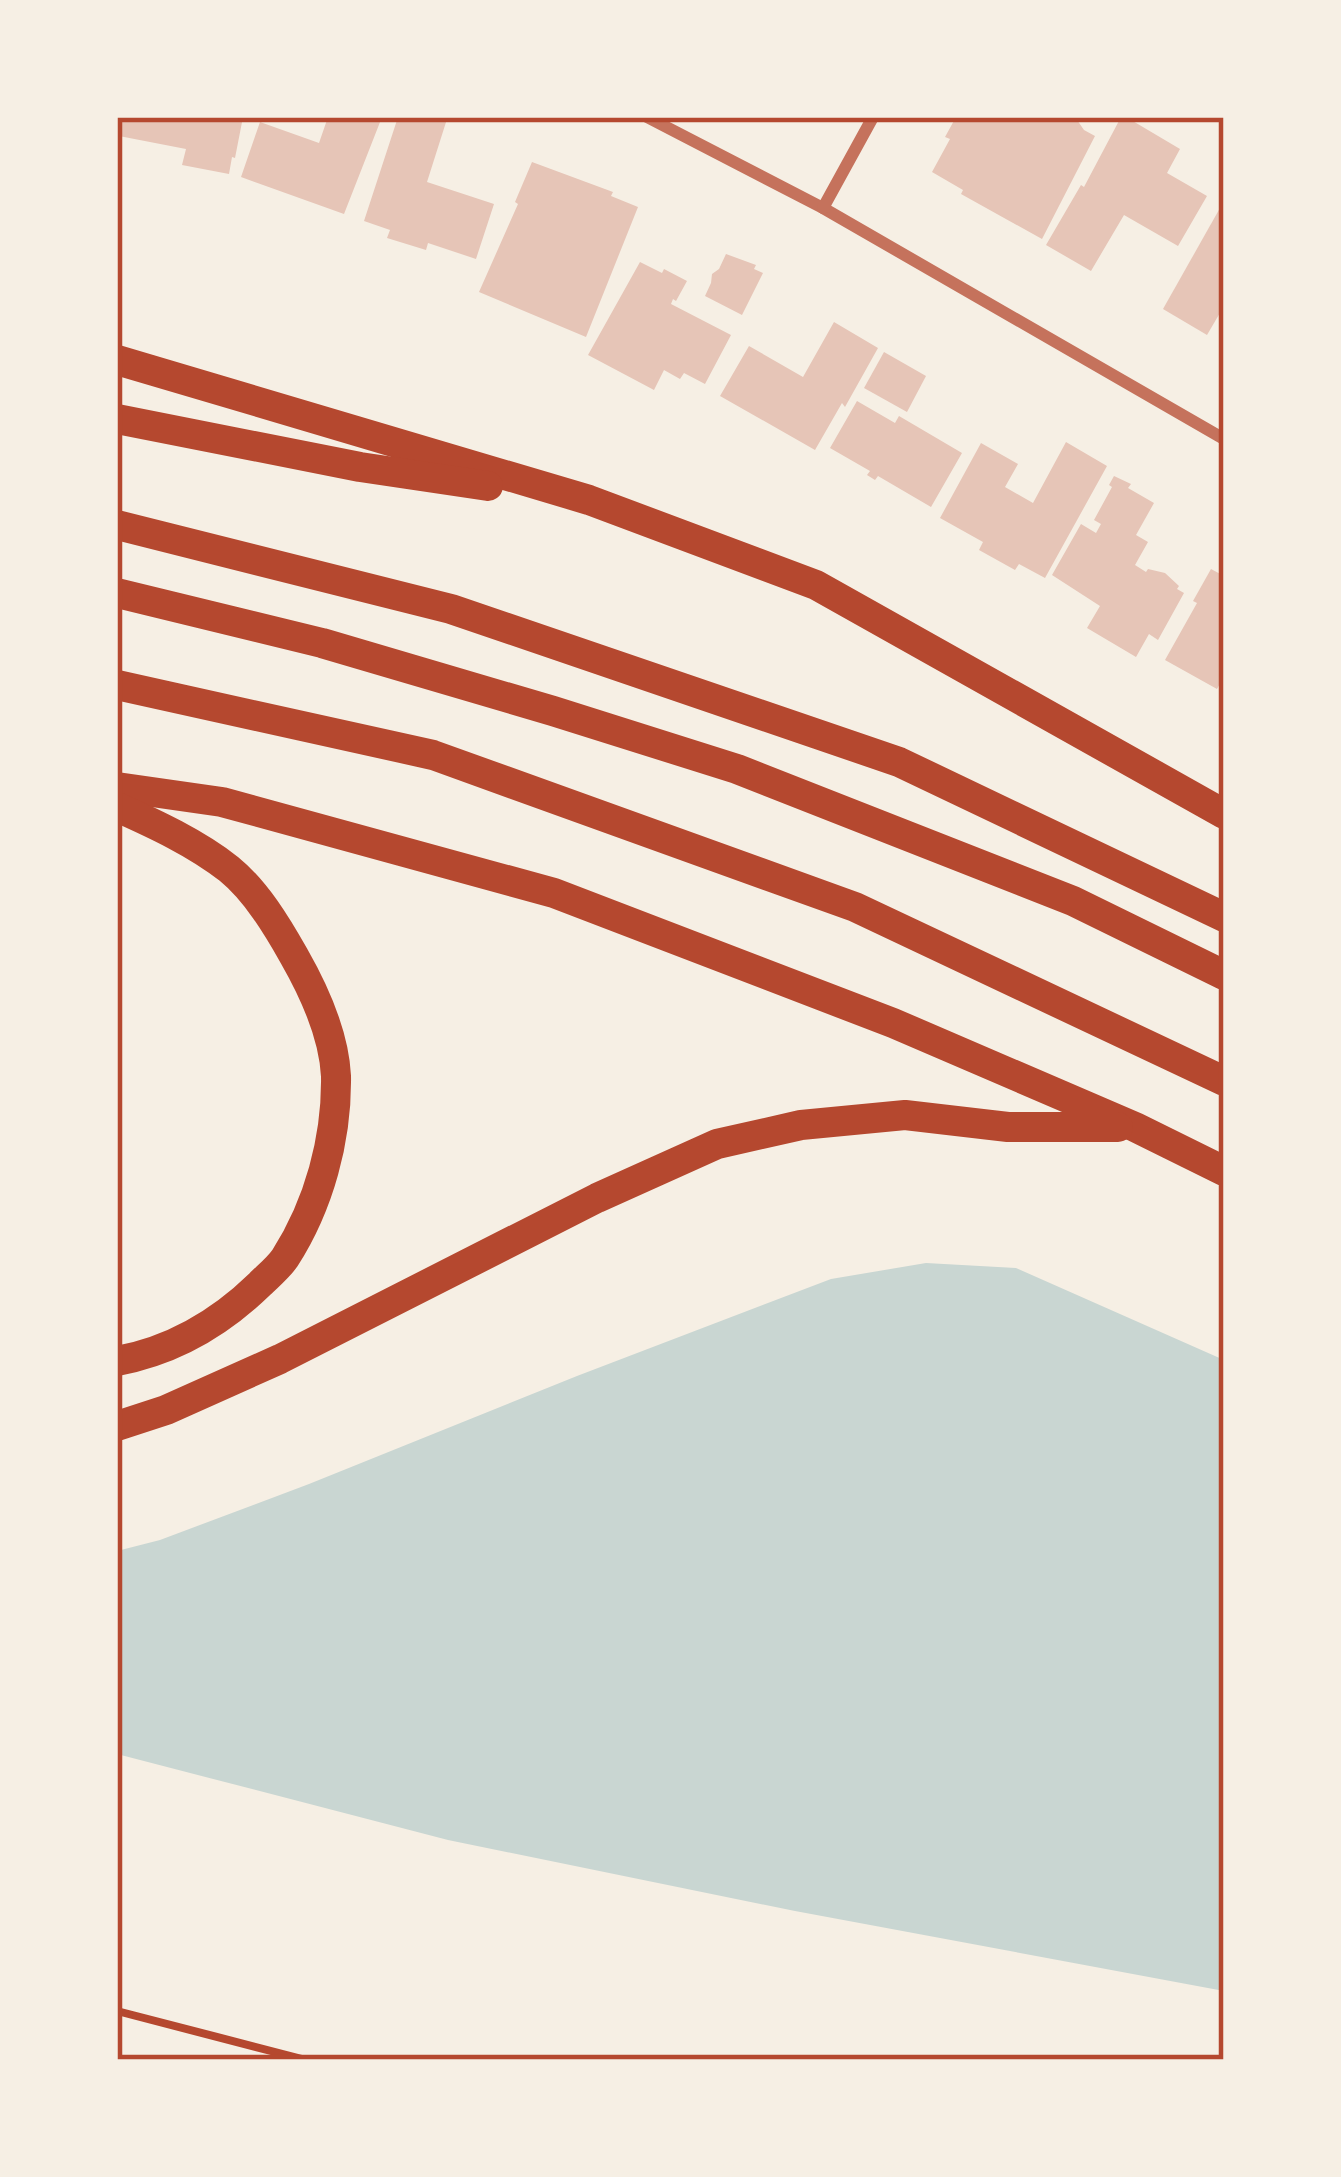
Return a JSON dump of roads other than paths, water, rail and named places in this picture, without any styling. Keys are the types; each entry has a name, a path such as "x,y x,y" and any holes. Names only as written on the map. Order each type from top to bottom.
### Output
{"highway":[{"path":"117,360 589,500 816,585 1224,814"},
{"path":"117,419 360,467 589,500"},
{"path":"117,525 451,609 899,762 1224,916"},
{"path":"117,593 322,643 737,770 1073,901 1224,975"},
{"path":"117,685 433,755 855,907 1224,1082"},
{"path":"117,787 222,802 554,893 893,1023 1135,1127 1224,1171"},
{"path":"117,807 158,825 231,870 272,919 318,999 336,1072 331,1144 316,1197 284,1261 242,1302 194,1335 141,1357 117,1361"},
{"path":"117,1426 166,1410 280,1359 597,1198 717,1144 801,1125 905,1115 1008,1126 1135,1127"}],"street":[{"path":"646,117 823,208 1224,439"},
{"path":"823,208 873,117"}]}
